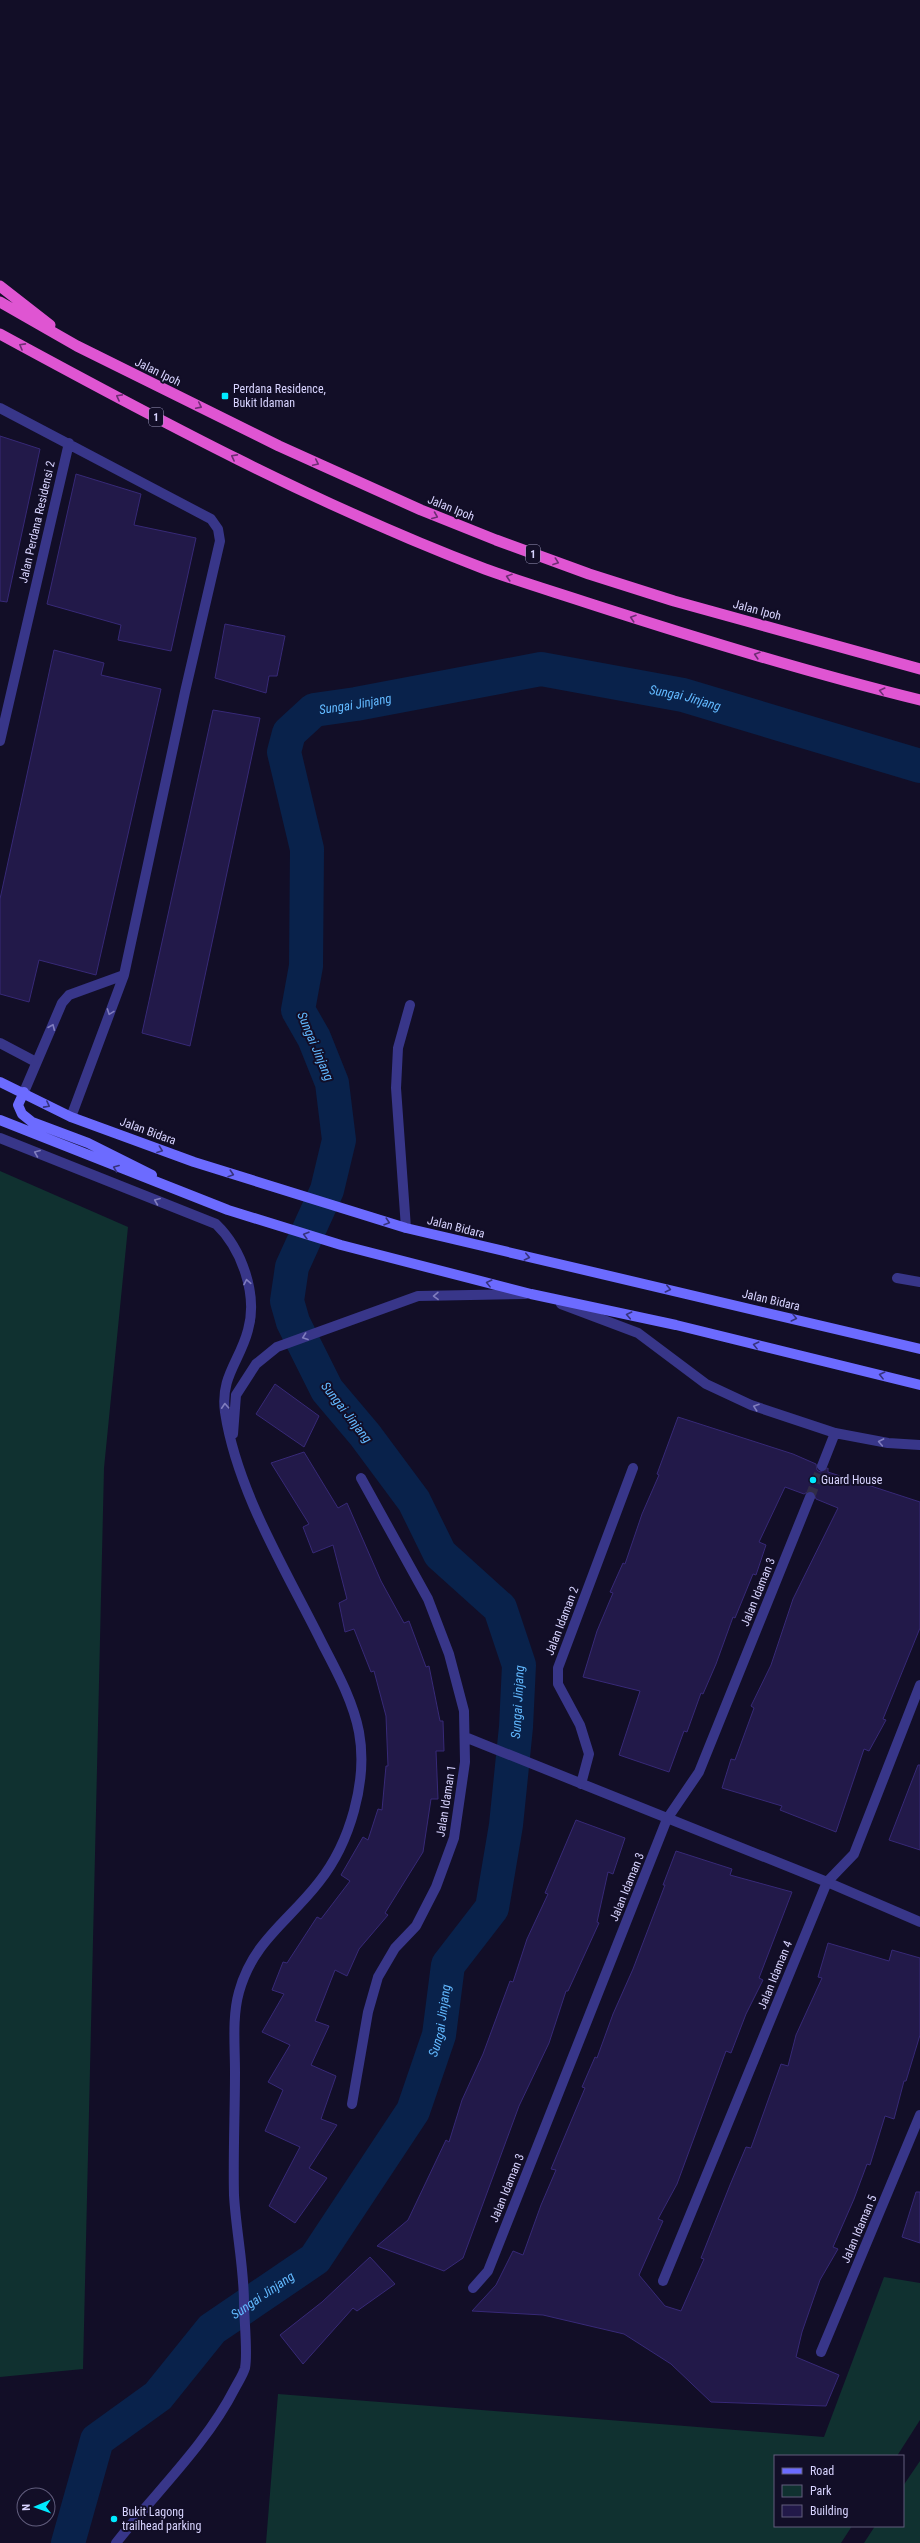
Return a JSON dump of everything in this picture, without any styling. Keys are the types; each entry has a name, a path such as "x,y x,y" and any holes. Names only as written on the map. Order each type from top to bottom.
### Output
{"highway":[{"path":"0,286 77,346"},
{"name":"Jalan Ipoh","path":"0,302 77,346 293,452 421,510 496,540 589,574 674,601 920,669"},
{"name":"1","path":"0,334 269,475 326,503 486,569 649,623 839,680 920,700"}],"main road":[{"name":"Jalan Bidara","path":"0,1082 24,1092 71,1117 284,1192 350,1210 406,1228 920,1349"},
{"path":"24,1092 18,1105 22,1114 32,1122 88,1143 228,1210"},
{"path":"0,1120 100,1161 228,1210 342,1245 531,1294 676,1325 920,1385"}],"street":[{"path":"0,408 211,520 218,529 220,541 185,692 124,975 71,1117"},
{"name":"Jalan Perdana Residensi 2","path":"0,741 25,627 69,444"},
{"path":"24,1092 62,1003 69,995 124,975"},
{"path":"406,1228 396,1088 398,1048 410,1005"},
{"path":"0,1043 36,1062"},
{"path":"0,1138 216,1224 230,1238 246,1276 252,1310 248,1333 225,1383 224,1409 232,1444 243,1483 343,1685 359,1732 360,1782 349,1825 335,1857 319,1883 270,1933 250,1965 239,1993 235,2024 234,2196 244,2273 244,2368 227,2402 193,2451 116,2543"},
{"path":"897,1278 920,1282"},
{"path":"232,1444 236,1395 256,1364 277,1347 418,1296 531,1294 638,1332 706,1384 751,1405 835,1433 888,1443 920,1445"},
{"path":"822,1466 835,1433"},
{"name":"Jalan Idaman 2","path":"582,1784 589,1754 580,1725 558,1684 558,1668 633,1468"},
{"name":"Jalan Idaman 1","path":"352,2104 368,2012 378,1977 395,1948 416,1926 436,1887 454,1838 466,1762 464,1711 449,1654 428,1599 361,1478"},
{"name":"Jalan Idaman 3","path":"473,2288 488,2272 667,1819 700,1772 810,1497"},
{"name":"Jalan Idaman 4","path":"663,2281 827,1882 854,1854 920,1685"},
{"path":"465,1737 550,1773 582,1784 827,1882 920,1922"},
{"name":"Jalan Idaman 5","path":"821,2352 920,2115"}],"green space":[{"path":"0,1171 128,1227 104,1468 83,2369 0,2377"},
{"path":"884,2277 920,2283 920,2420 898,2455 774,2455 774,2527 851,2527 841,2543 266,2543 278,2394 824,2437"},
{"path":"920,2461 920,2543 864,2543 874,2527 904,2527 904,2485"}],"building":[{"path":"0,436 40,449 7,602 0,601"},
{"path":"76,474 141,494 134,525 196,538 171,651 118,640 121,625 47,604"},
{"path":"225,624 285,636 277,676 269,676 266,693 215,678"},
{"path":"54,650 104,663 101,675 161,689 96,975 39,960 29,1002 0,994 0,899"},
{"path":"213,710 260,718 190,1046 142,1033"},
{"path":"275,1384 319,1416 304,1447 256,1414"},
{"path":"678,1417 793,1454 816,1464 817,1470 820,1472 828,1468 828,1472 920,1502 920,1628 883,1719 886,1720 869,1751 864,1749 836,1832 780,1810 782,1806 722,1788 731,1759 735,1760 754,1708 751,1706 771,1665 793,1599 838,1508 816,1499 813,1491 809,1491 804,1494 785,1487 759,1542 766,1545 756,1575 753,1574 735,1618 733,1617 716,1664 703,1694 701,1693 687,1732 684,1731 669,1772 619,1755 640,1691 583,1677 597,1631 613,1593 610,1592 623,1563 625,1564 642,1514 659,1475 657,1474"},
{"path":"304,1452 338,1508 347,1503 381,1581 404,1623 409,1621 426,1667 429,1666 440,1721 443,1721 444,1751 436,1751 438,1799 431,1799 423,1852 385,1913 388,1915 359,1949 347,1976 335,1970 315,2021 329,2026 311,2065 336,2076 321,2119 337,2125 309,2168 327,2178 295,2223 269,2206 300,2147 265,2131 283,2090 268,2082 290,2045 262,2032 284,1994 272,1990 283,1962 287,1963 317,1917 321,1919 350,1881 341,1875 363,1837 368,1840 378,1809 382,1810 386,1766 388,1766 386,1716 374,1671 371,1672 354,1629 345,1632 339,1603 347,1599 333,1545 313,1553 303,1527 309,1524 271,1463"},
{"path":"918,1765 920,1765 920,1850 889,1840"},
{"path":"576,1820 625,1838 613,1874 608,1872 597,1922 599,1923 568,1991 566,1991 549,2043 519,2106 463,2258 444,2271 377,2246 408,2220 446,2140 449,2142 462,2100 483,2054 510,1981 513,1982 527,1939 548,1894 545,1893"},
{"path":"676,1851 732,1869 730,1875 792,1892 759,1978 763,1980 746,2014 731,2053 726,2051 677,2184 658,2219 663,2221 639,2275 665,2306 681,2311 704,2259 701,2258 746,2147 751,2148 781,2064 788,2066 796,2035 822,1978 818,1977 828,1943 889,1961 892,1950 920,1958 920,2035 906,2081 904,2081 894,2119 885,2116 870,2165 867,2164 854,2199 833,2247 838,2249 820,2280 802,2332 796,2357 839,2375 826,2406 711,2402 671,2364 624,2334 543,2315 472,2311 496,2285 513,2251 523,2255 541,2205 556,2170 551,2169 585,2088 582,2087 595,2057 597,2058 613,2014 633,1969 665,1885 663,1885"},
{"path":"916,2192 920,2192 920,2243 902,2237"},
{"path":"370,2257 395,2284 357,2311 353,2308 303,2364 280,2335 322,2302"}],"waterway":[{"name":"Sungai Jinjang","path":"68,2543 97,2440 158,2396 212,2329 315,2259 413,2111 439,2035 448,1965 492,1908 506,1825 516,1727 519,1665 500,1608 440,1554 414,1501 365,1435 327,1390 293,1322 287,1301 292,1267 327,1190 339,1140 332,1083 314,1038 298,1010 306,966 307,849 284,752 289,733 314,710 356,704 541,669 683,695 920,766"}],"tunnel":[{"path":"810,1497 822,1466"}],"place":[{"name":"Perdana Residence, Bukit Idaman","path":"225,396"},
{"name":"Guard House","path":"813,1480"},
{"name":"Bukit Lagong trailhead parking","path":"114,2519"}]}
